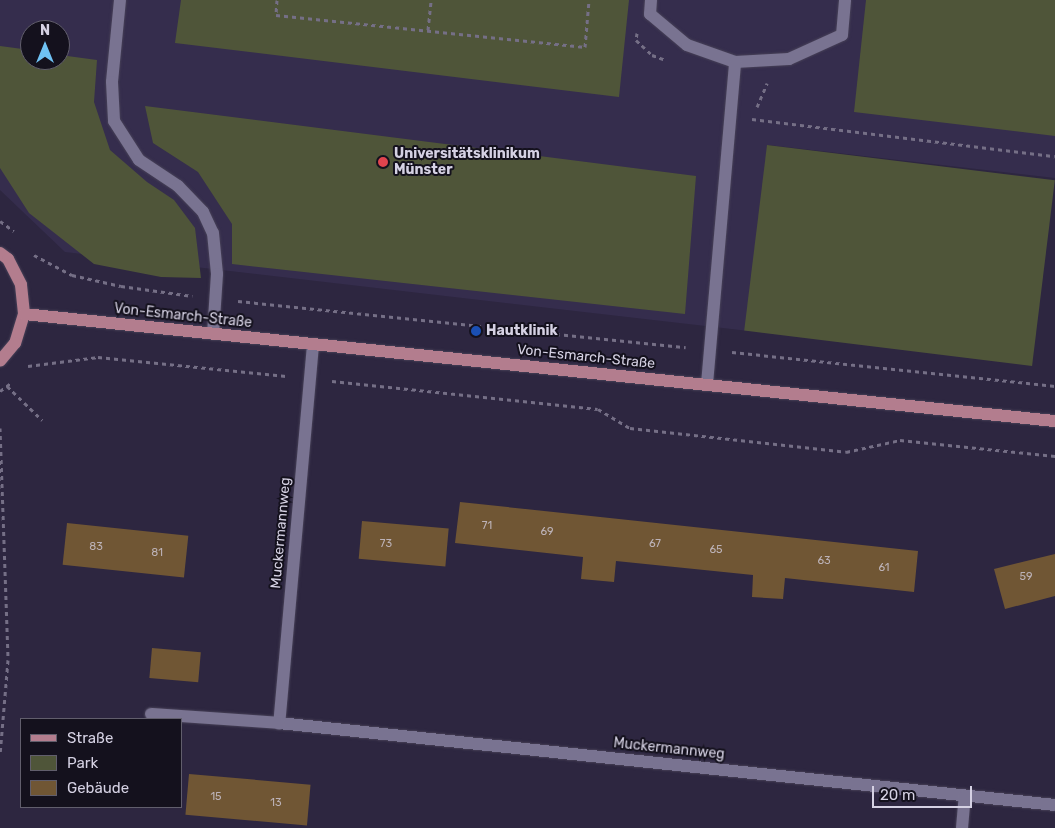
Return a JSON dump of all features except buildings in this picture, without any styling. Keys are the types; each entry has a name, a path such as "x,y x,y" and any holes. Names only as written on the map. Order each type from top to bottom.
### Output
{"main road":[{"path":"0,253 8,259 21,285 24,314 15,343 0,360"},
{"name":"Von-Esmarch-Straße","path":"24,314 1055,421"}],"street":[{"path":"120,0 112,82 114,121 139,160 178,186 203,212 213,233 217,274 213,334"},
{"path":"651,0 650,14 687,44 735,62 789,60 842,34 845,0"},
{"path":"708,384 735,62"},
{"name":"Muckermannweg","path":"279,723 313,345"},
{"name":"Muckermannweg","path":"151,714 279,723 1055,805"},
{"path":"962,828 965,796"}],"path":[{"path":"277,0 276,15 585,47 590,0"},
{"path":"428,30 431,0"},
{"path":"637,30 636,40 652,55 668,61"},
{"path":"753,128 754,119 768,81"},
{"path":"730,116 1055,156"},
{"path":"34,255 82,277 121,286 215,299 1055,386"},
{"path":"728,387 732,342"},
{"path":"28,366 98,357 598,409 630,428 836,451 846,452 900,440 1055,456"},
{"path":"0,391 9,385 42,420"},
{"path":"0,428 8,660 0,755"}],"shaded area":[{"name":"Universitätsklinikum Münster","path":"0,0 1055,0 1055,178 768,145 749,331 65,252 0,190"}],"green space":[{"path":"181,0 629,0 619,97 175,43"},
{"path":"866,0 1055,0 1055,136 854,112"},
{"path":"0,46 20,49 20,70 70,70 70,56 97,60 94,102 110,150 147,182 174,200 195,228 201,278 161,277 94,264 29,213 0,168"},
{"path":"145,106 696,176 685,314 232,264 232,224 198,172 153,143"},
{"path":"767,145 1055,180 1032,366 744,331"}],"place":[{"name":"Universitätsklinikum Münster","path":"383,162"},
{"name":"Hautklinik","path":"476,331"}]}
